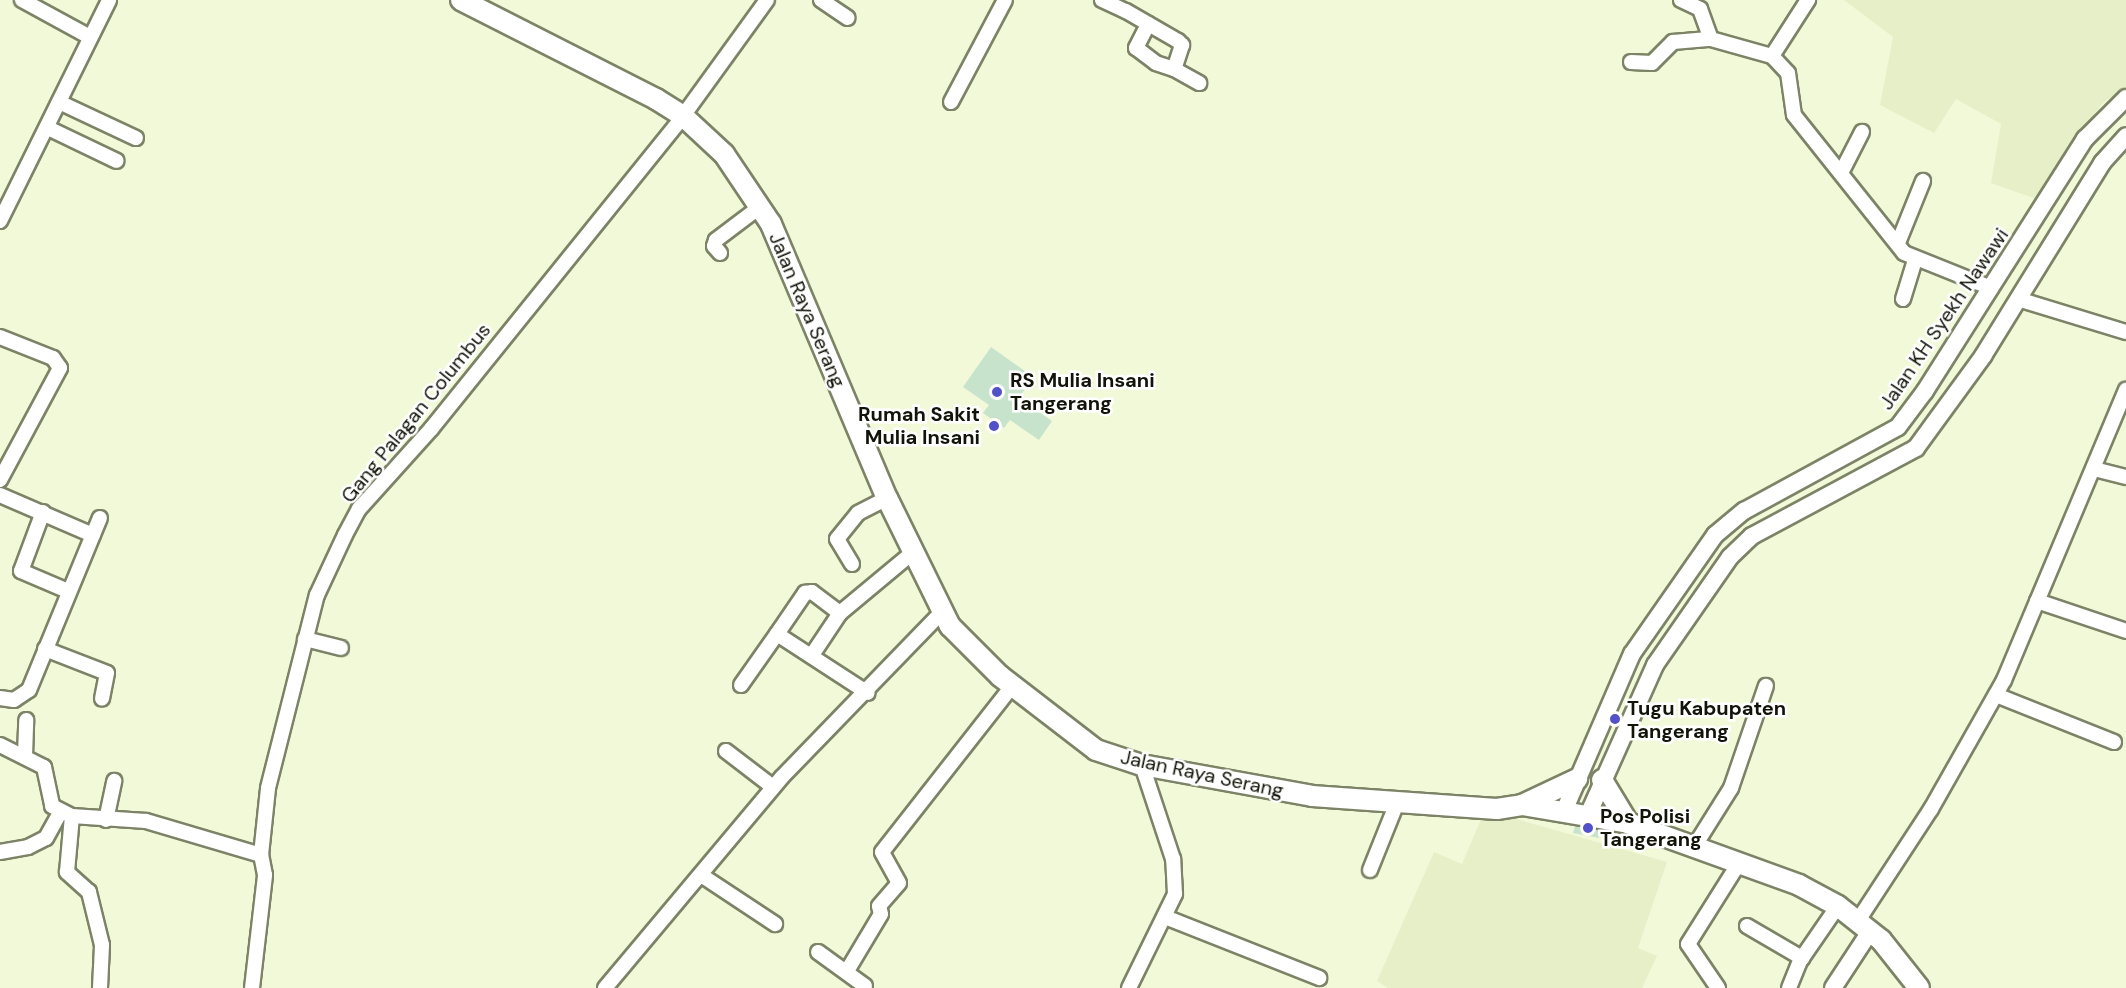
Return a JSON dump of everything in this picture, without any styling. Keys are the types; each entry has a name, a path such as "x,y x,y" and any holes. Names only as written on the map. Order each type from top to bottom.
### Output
{"highway":[{"name":"Jalan Raya Serang","path":"461,0 608,73 681,120 746,182 760,206 912,553 950,626 1012,686 1096,750 1142,765 1240,785 1397,803 1497,809 1522,805 1628,823 1739,863 1838,906 1865,924 1919,988"},
{"path":"1522,805 1577,779"},
{"path":"1602,780 1628,823"}],"main road":[{"name":"Jalan KH Syekh Nawawi","path":"1564,811 1632,654 1715,535 1744,511 1898,427 1991,288 2085,139 2126,98"},
{"path":"1588,815 1655,664 1730,556 1752,536 1916,448 2018,299 2091,179 2126,136"},
{"path":"1715,535 1730,556"},
{"path":"1833,988 1865,924"}],"street":[{"path":"22,0 88,36"},
{"path":"0,221 48,128 88,36 109,0"},
{"name":"Gang Palagan Columbus","path":"252,988 265,875 261,855 268,788 317,595 359,509 431,429 681,120 767,0"},
{"path":"821,0 848,18"},
{"path":"951,102 1005,0"},
{"path":"1102,0 1128,6 1148,24 1182,45 1174,69"},
{"path":"1681,0 1700,9 1711,39"},
{"path":"1772,56 1808,0"},
{"path":"1148,24 1136,48 1156,63 1174,69 1199,83"},
{"path":"1631,62 1652,63 1673,42 1711,39 1772,56 1788,73 1794,115 1842,171 1898,243 1915,260 1991,288"},
{"path":"59,102 136,138"},
{"path":"48,128 117,161"},
{"path":"1842,171 1862,132"},
{"path":"1898,243 1923,181"},
{"path":"720,253 714,246 716,240 760,206"},
{"path":"1903,299 1915,260"},
{"path":"2018,299 2126,332"},
{"path":"0,337 53,358 60,368 0,480"},
{"path":"1865,924 1996,695 2126,390"},
{"path":"2094,469 2126,477"},
{"path":"0,495 93,535"},
{"path":"852,564 837,539 858,513 887,498"},
{"path":"43,512 21,571 68,591"},
{"path":"0,699 23,697 100,518"},
{"path":"812,655 840,613 912,553"},
{"path":"741,685 805,593 812,592 840,613"},
{"path":"2037,601 2126,631"},
{"path":"605,988 773,787 868,693 943,611"},
{"path":"777,634 868,693"},
{"path":"305,639 341,648"},
{"path":"45,650 107,673 102,699"},
{"path":"847,971 882,913 879,906 899,883 882,852 1012,686"},
{"path":"1694,847 1731,788 1766,686"},
{"path":"1996,695 2114,742"},
{"path":"25,756 26,720"},
{"path":"0,745 44,767 52,806 66,815 146,821 261,855"},
{"path":"726,752 773,787"},
{"path":"1129,988 1175,894 1173,859 1142,765"},
{"path":"106,819 114,782"},
{"path":"1370,870 1397,803"},
{"path":"0,852 28,848 46,838 66,815"},
{"path":"66,815 67,872 89,892 102,945 100,988"},
{"path":"1718,988 1688,944 1739,863"},
{"path":"701,875 775,924"},
{"path":"1789,988 1803,958 1838,906"},
{"path":"1165,917 1319,978"},
{"path":"1747,926 1803,958"},
{"path":"818,952 865,986"}],"shaded area":[{"path":"1844,0 2126,0 2126,87 2104,102 2068,147 2039,200 1991,183 2001,124 1956,99 1934,133 1880,105 1893,37"},
{"path":"1485,810 1667,862 1638,948 1657,956 1642,988 1388,988 1377,981 1434,852 1462,864"}],"building":[{"name":"RS Mulia Insani Tangerang","path":"991,347 1033,377 1019,398 1052,421 1039,440 1010,420 1004,428 983,413 989,405 963,387"},
{"path":"1575,826 1600,830 1599,838 1573,833"}],"place":[{"name":"RS Mulia Insani Tangerang","path":"997,392"},
{"name":"Rumah Sakit Mulia Insani","path":"994,426"},
{"name":"Tugu Kabupaten Tangerang","path":"1615,719"},
{"name":"Pos Polisi Tangerang","path":"1588,828"}]}
